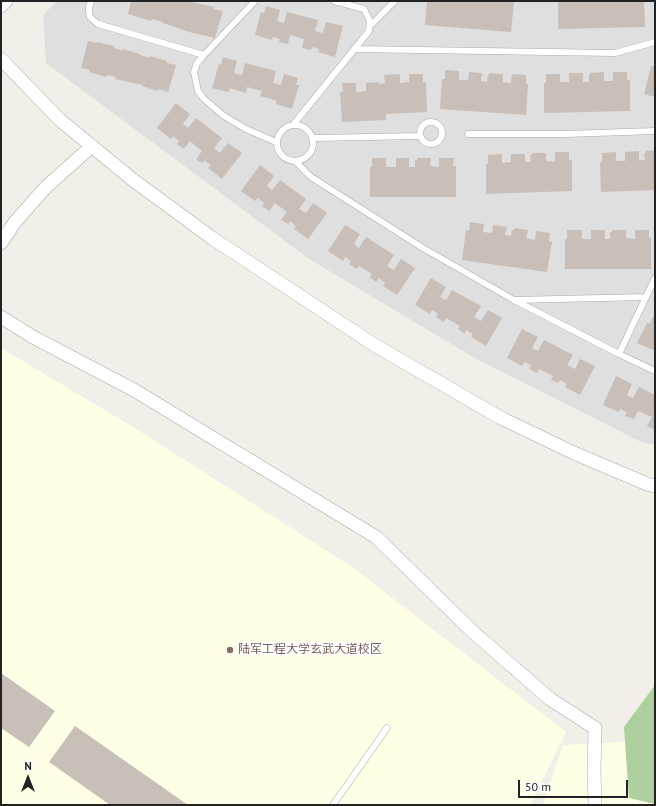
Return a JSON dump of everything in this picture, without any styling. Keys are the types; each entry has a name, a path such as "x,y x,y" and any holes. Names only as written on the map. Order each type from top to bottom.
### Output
{"street":[{"path":"1,6 6,1"},
{"path":"1,59 60,120 133,180 212,238 376,346 501,418 574,454 655,486"},
{"path":"1,243 15,222 46,187 92,146"},
{"path":"1,317 33,337 134,390 376,537 485,642 550,699 595,728 595,805"}],"lane":[{"path":"91,1 89,7 90,17 98,24 204,55"},
{"path":"254,1 197,63 194,72 198,91 204,99 224,116 246,129 276,142"},
{"path":"334,1 364,9 369,16 370,26"},
{"path":"293,125 366,35 370,26 395,1"},
{"path":"354,49 615,53 655,42"},
{"path":"293,125 305,128 310,132 313,138 312,151 303,160 296,162 290,161 279,154 276,142 281,130 286,126 293,125"},
{"path":"468,134 565,134 655,131"},
{"path":"313,138 420,136"},
{"path":"296,162 311,177 422,248 514,300 655,371"},
{"path":"619,354 655,278"},
{"path":"514,300 646,297"},
{"path":"333,805 387,728"}],"shaded area":[{"path":"57,1 655,1 655,445 639,441 473,357 309,259 46,63 43,15"},
{"name":"陆军工程大学玄武大道校区","path":"1,348 133,427 352,567 566,732 530,805 1,805"},
{"path":"655,726 655,805 543,805 563,745 624,742"}],"green space":[{"path":"655,685 655,804 629,798 624,727"}],"building":[{"path":"131,1 187,1 214,7 213,9 223,11 215,38 189,32 163,22 152,19 151,21 128,14"},
{"path":"427,1 514,1 511,32 425,25"},
{"path":"558,1 644,1 645,27 558,29"},
{"path":"266,6 280,10 277,21 284,23 287,12 318,20 315,31 323,33 326,22 343,26 335,57 318,52 319,49 312,47 311,50 302,48 304,39 290,35 288,44 279,42 280,39 273,37 272,40 255,35 261,12 264,13"},
{"path":"88,41 114,46 114,48 123,51 123,49 149,58 150,56 176,65 168,92 159,89 158,91 142,86 143,85 115,79 116,77 107,75 106,77 81,68"},
{"path":"223,57 237,61 234,73 242,75 245,63 276,71 273,83 281,85 284,74 298,78 296,85 299,85 292,109 276,104 277,101 260,96 262,91 247,87 246,93 230,88 229,92 212,88 219,64 221,65"},
{"path":"654,63 655,97 644,94 651,66 654,66"},
{"path":"445,70 459,71 459,80 468,80 469,72 482,73 481,81 487,82 489,73 503,74 503,82 511,83 512,74 526,75 526,84 528,84 526,115 440,109 442,79 445,79"},
{"path":"604,72 604,81 613,81 613,72 627,72 627,80 630,80 630,111 544,113 544,83 546,83 546,74 560,74 560,82 569,82 569,73 583,73 583,82 589,82 590,73"},
{"path":"400,74 400,83 409,82 409,74 423,74 423,82 426,82 427,112 386,114 386,120 342,122 340,92 343,92 342,83 356,83 356,92 366,91 366,83 385,83 384,75"},
{"path":"176,103 190,114 183,124 188,128 196,118 222,138 214,148 220,153 228,143 242,153 222,179 208,168 211,165 205,161 202,163 196,159 202,151 190,141 184,149 177,144 179,141 173,136 171,139 157,128"},
{"path":"655,150 655,190 601,192 600,162 602,162 602,153 616,152 616,161 625,161 625,152 639,151 639,160 645,160 644,153 646,153 646,151"},
{"path":"555,152 569,152 569,160 572,160 572,191 486,194 486,164 488,164 488,155 502,154 502,163 511,162 511,154 525,154 525,162 531,162 530,155 532,155 532,153 546,153 546,161 555,162"},
{"path":"372,158 386,158 386,167 396,167 396,158 409,158 409,167 415,167 415,160 417,160 417,158 431,158 430,166 439,167 439,158 454,158 453,166 456,166 456,197 370,197 370,167 372,167"},
{"path":"260,165 274,176 267,186 272,190 280,180 306,199 299,209 306,213 313,203 327,213 308,239 294,229 296,226 290,221 288,224 281,220 287,212 275,203 269,211 262,206 264,203 258,198 255,201 241,191"},
{"path":"470,222 484,224 483,232 492,233 493,225 507,227 505,235 511,236 514,228 528,230 526,238 535,240 536,231 550,233 549,241 552,242 547,272 462,260 466,230 469,231"},
{"path":"345,225 360,234 354,244 359,248 366,237 394,255 387,266 394,270 401,259 415,268 397,295 383,286 385,283 379,278 376,282 370,277 372,274 359,266 357,269 349,264 351,261 345,257 343,261 328,251"},
{"path":"567,230 582,230 582,239 591,239 591,230 605,230 605,239 610,239 610,232 612,232 612,230 626,230 626,238 635,239 635,230 649,230 649,238 651,238 651,269 565,269 565,239 567,239"},
{"path":"431,278 446,287 440,297 446,300 452,290 481,306 474,317 481,321 488,310 502,318 486,346 471,337 473,334 466,330 465,334 458,329 460,326 446,318 444,322 436,317 438,314 432,310 430,314 415,305"},
{"path":"653,316 655,317 655,348 653,350 637,343 647,323 650,324"},
{"path":"522,329 538,337 532,348 538,351 544,340 573,355 567,365 575,369 580,359 595,366 580,395 565,387 567,384 560,380 558,383 551,380 553,376 539,369 537,373 529,369 531,365 524,362 522,366 507,358"},
{"path":"616,376 632,384 627,395 633,398 639,387 655,395 655,430 647,426 652,417 638,411 634,419 625,416 627,412 620,409 619,412 603,405"},
{"path":"1,673 55,711 29,747 1,728"},
{"path":"75,726 188,805 110,805 49,762"}],"place":[{"name":"陆军工程大学玄武大道校区","path":"230,650"}]}
